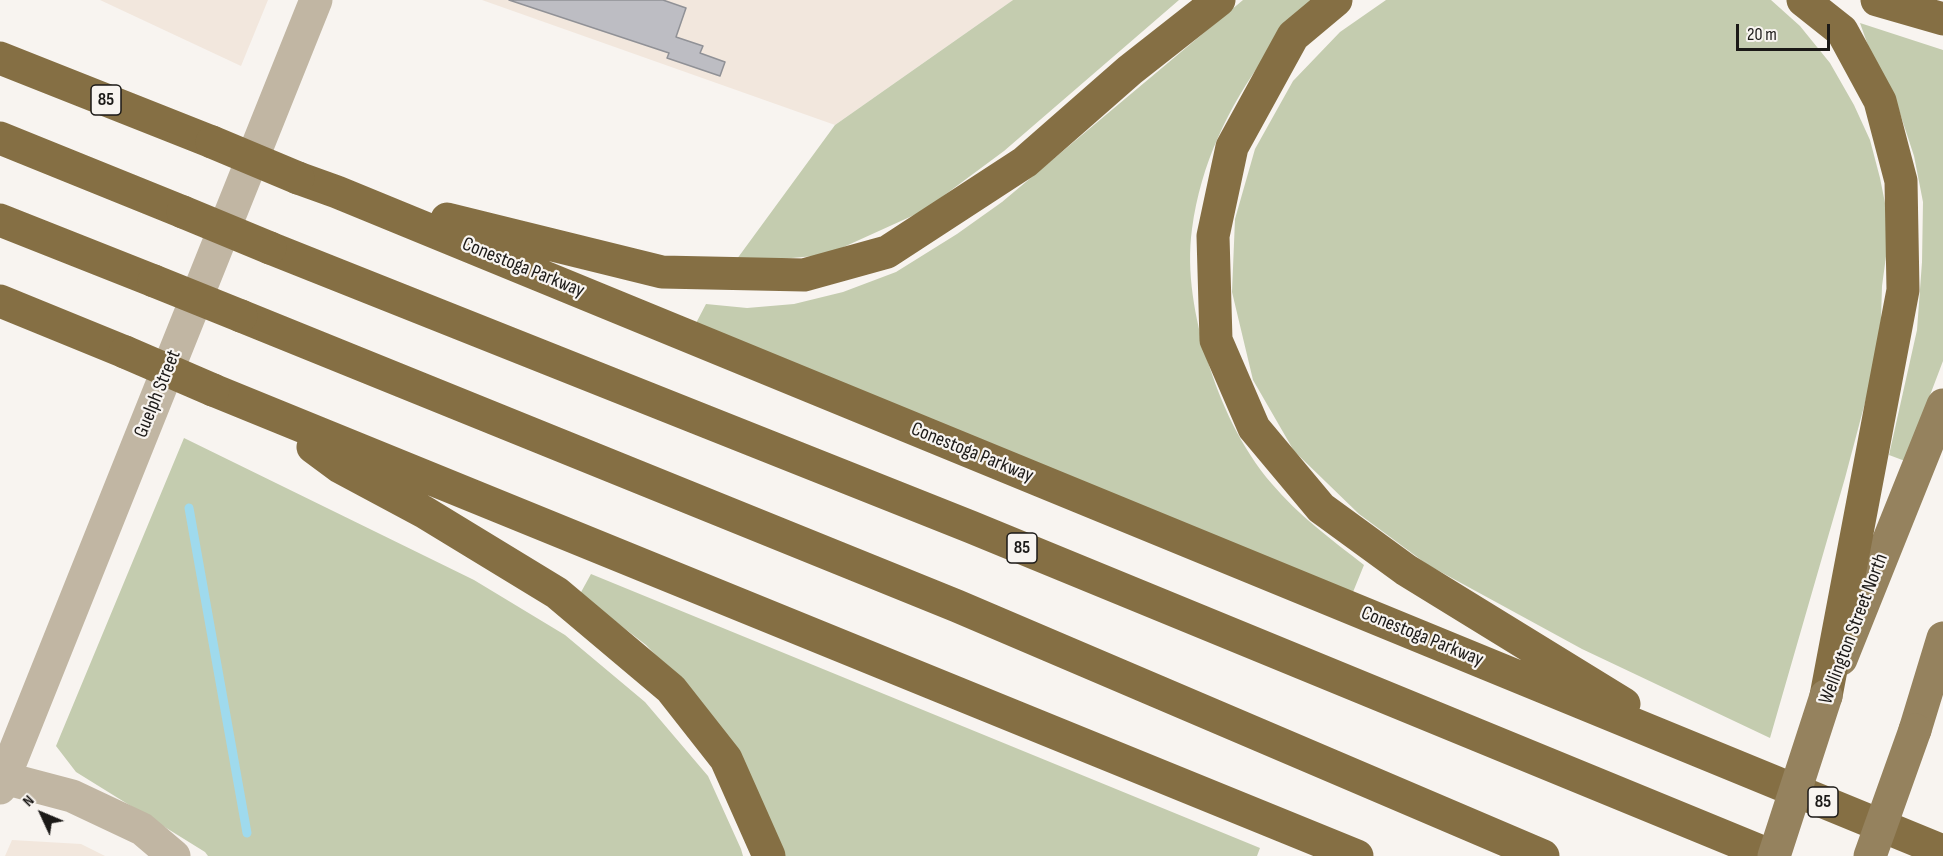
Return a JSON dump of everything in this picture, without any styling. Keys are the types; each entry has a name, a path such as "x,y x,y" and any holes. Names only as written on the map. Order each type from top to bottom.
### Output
{"highway":[{"path":"337,192 662,272 804,275 887,252 1025,162 1130,70 1220,0"},
{"path":"1336,0 1293,36 1232,147 1213,236 1216,340 1254,428 1321,508 1406,570 1702,752"},
{"path":"1803,0 1842,31 1875,91 1880,101 1901,181 1902,290 1826,696"},
{"path":"1877,0 1943,20"},
{"name":"Conestoga Parkway","path":"0,58 337,192 1943,851"},
{"name":"85","path":"0,138 960,523 1773,856"},
{"path":"0,220 957,606 1543,856"},
{"path":"0,301 266,412 1357,856"},
{"path":"266,412 340,467 424,512 557,593 671,689 726,759 769,856"}],"main road":[{"name":"Wellington Street North","path":"1773,856 1826,696 1943,405"},
{"path":"1870,856 1915,730 1943,638"}],"street":[{"name":"Guelph Street","path":"1,781 316,0"},
{"path":"1,781 72,796 142,829 174,856"}],"shaded area":[{"path":"100,0 268,0 241,66"},
{"path":"482,0 1013,0 835,125"},
{"path":"12,840 81,844 105,856 5,856"}],"green space":[{"path":"1013,0 1179,0 1004,151 923,211 826,255 734,263 835,125"},
{"path":"1243,0 1314,0 1287,25 1252,75 1228,116 1209,159 1196,205 1190,245 1195,311 1213,376 1233,425 1251,456 1293,506 1364,565 1353,592 694,327 706,304 747,308 794,304 843,292 896,272 957,234 1002,202"},
{"path":"1386,0 1771,0 1800,26 1830,63 1854,105 1870,140 1886,208 1887,249 1882,286 1881,320 1871,380 1845,478 1770,738 1582,649 1428,565 1359,514 1294,451 1253,380 1232,292 1235,219 1255,149 1293,81 1340,32"},
{"path":"1860,23 1943,50 1943,361 1905,461 1889,455 1917,330 1922,262 1923,202 1914,156 1896,101 1871,54"},
{"path":"184,438 474,580 565,635 645,702 708,776 743,856 208,856 76,772 56,746"},
{"path":"591,574 1260,848 1257,856 781,856 695,696 646,645 580,594"}],"building":[{"path":"509,0 663,0 686,8 676,37 703,46 700,53 725,62 720,76 667,58 669,53"}],"waterway":[{"path":"189,508 247,833"}]}
